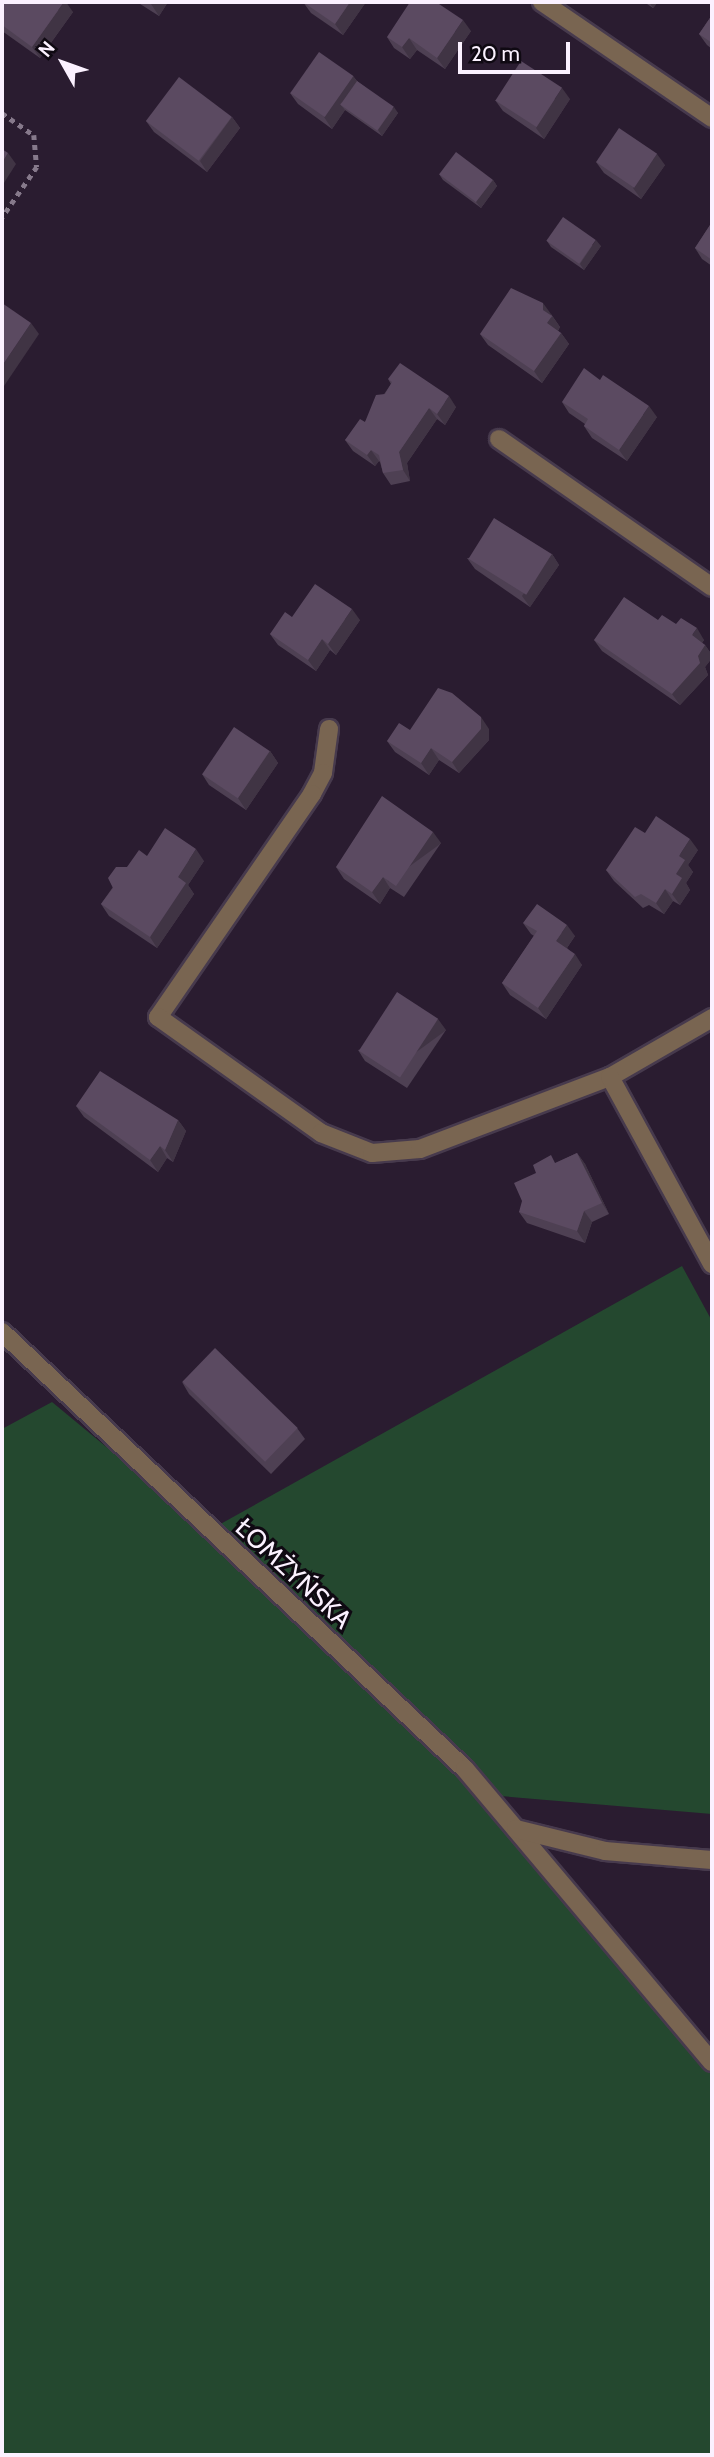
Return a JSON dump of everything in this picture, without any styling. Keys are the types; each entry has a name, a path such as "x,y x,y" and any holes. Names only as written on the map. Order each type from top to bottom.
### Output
{"street":[{"path":"542,2 712,118"},
{"path":"499,439 712,587"},
{"path":"329,729 323,773 312,794 158,1017 321,1133 372,1153 419,1149 610,1077 712,1018"},
{"path":"610,1077 712,1264"},
{"name":"ŁOMŻYŃSKA","path":"2,1332 465,1769 712,2062"},
{"path":"516,1829 605,1851 712,1860"}],"path":[{"path":"2,115 34,135 37,167 2,218"}],"green space":[{"path":"682,1266 712,1321 712,1814 488,1795 712,2062 712,2455 2,2455 2,1429 52,1402 208,1531"}],"building":[{"path":"2,2 64,2 32,47 2,25"},
{"path":"303,2 350,2 335,24"},
{"path":"410,2 436,2 463,20 437,58 409,38 402,47 387,37"},
{"path":"712,15 712,43 699,34"},
{"path":"319,52 353,76 325,117 290,93"},
{"path":"521,61 562,88 536,127 495,100"},
{"path":"179,77 232,117 199,161 146,121"},
{"path":"357,81 394,107 377,131 340,105"},
{"path":"619,128 657,154 634,188 596,162"},
{"path":"2,149 8,153 2,163"},
{"path":"456,152 493,180 476,202 439,174"},
{"path":"563,217 596,240 579,264 546,241"},
{"path":"712,222 712,260 695,248"},
{"path":"511,288 543,303 543,310 552,316 547,323 561,333 534,371 480,334"},
{"path":"2,303 31,323 2,366"},
{"path":"400,363 449,396 437,414 429,408 399,452 403,470 383,473 379,455 371,450 367,455 345,440 360,419 365,422 376,395 385,394 392,382 388,379"},
{"path":"584,368 600,380 603,375 649,406 619,450 584,426 588,419 562,402"},
{"path":"494,518 552,554 526,595 469,559"},
{"path":"315,584 352,609 328,644 322,639 308,660 270,634 285,612 292,617"},
{"path":"624,597 658,620 662,615 676,624 681,618 697,628 692,635 705,645 698,656 700,663 672,694 594,640"},
{"path":"438,688 452,693 481,717 481,729 452,762 431,748 421,763 387,741 399,723 410,730"},
{"path":"234,727 270,751 238,798 202,774"},
{"path":"382,796 433,832 396,886 383,877 372,892 336,867"},
{"path":"656,816 690,839 679,856 685,860 676,874 682,878 672,894 665,889 656,903 641,894 635,897 606,870 635,827 645,833"},
{"path":"165,828 196,849 178,877 186,883 150,937 101,904 113,888 108,878 116,867 127,867 139,850 147,856"},
{"path":"537,904 567,925 556,941 575,954 538,1008 502,983 537,931 523,923"},
{"path":"397,992 438,1019 400,1077 359,1051"},
{"path":"100,1071 178,1120 165,1150 160,1146 150,1160 76,1106"},
{"path":"577,1153 602,1203 584,1211 577,1231 519,1212 522,1201 514,1183 536,1173 533,1165 551,1155 555,1163"},
{"path":"215,1348 298,1428 265,1462 182,1382"}]}
